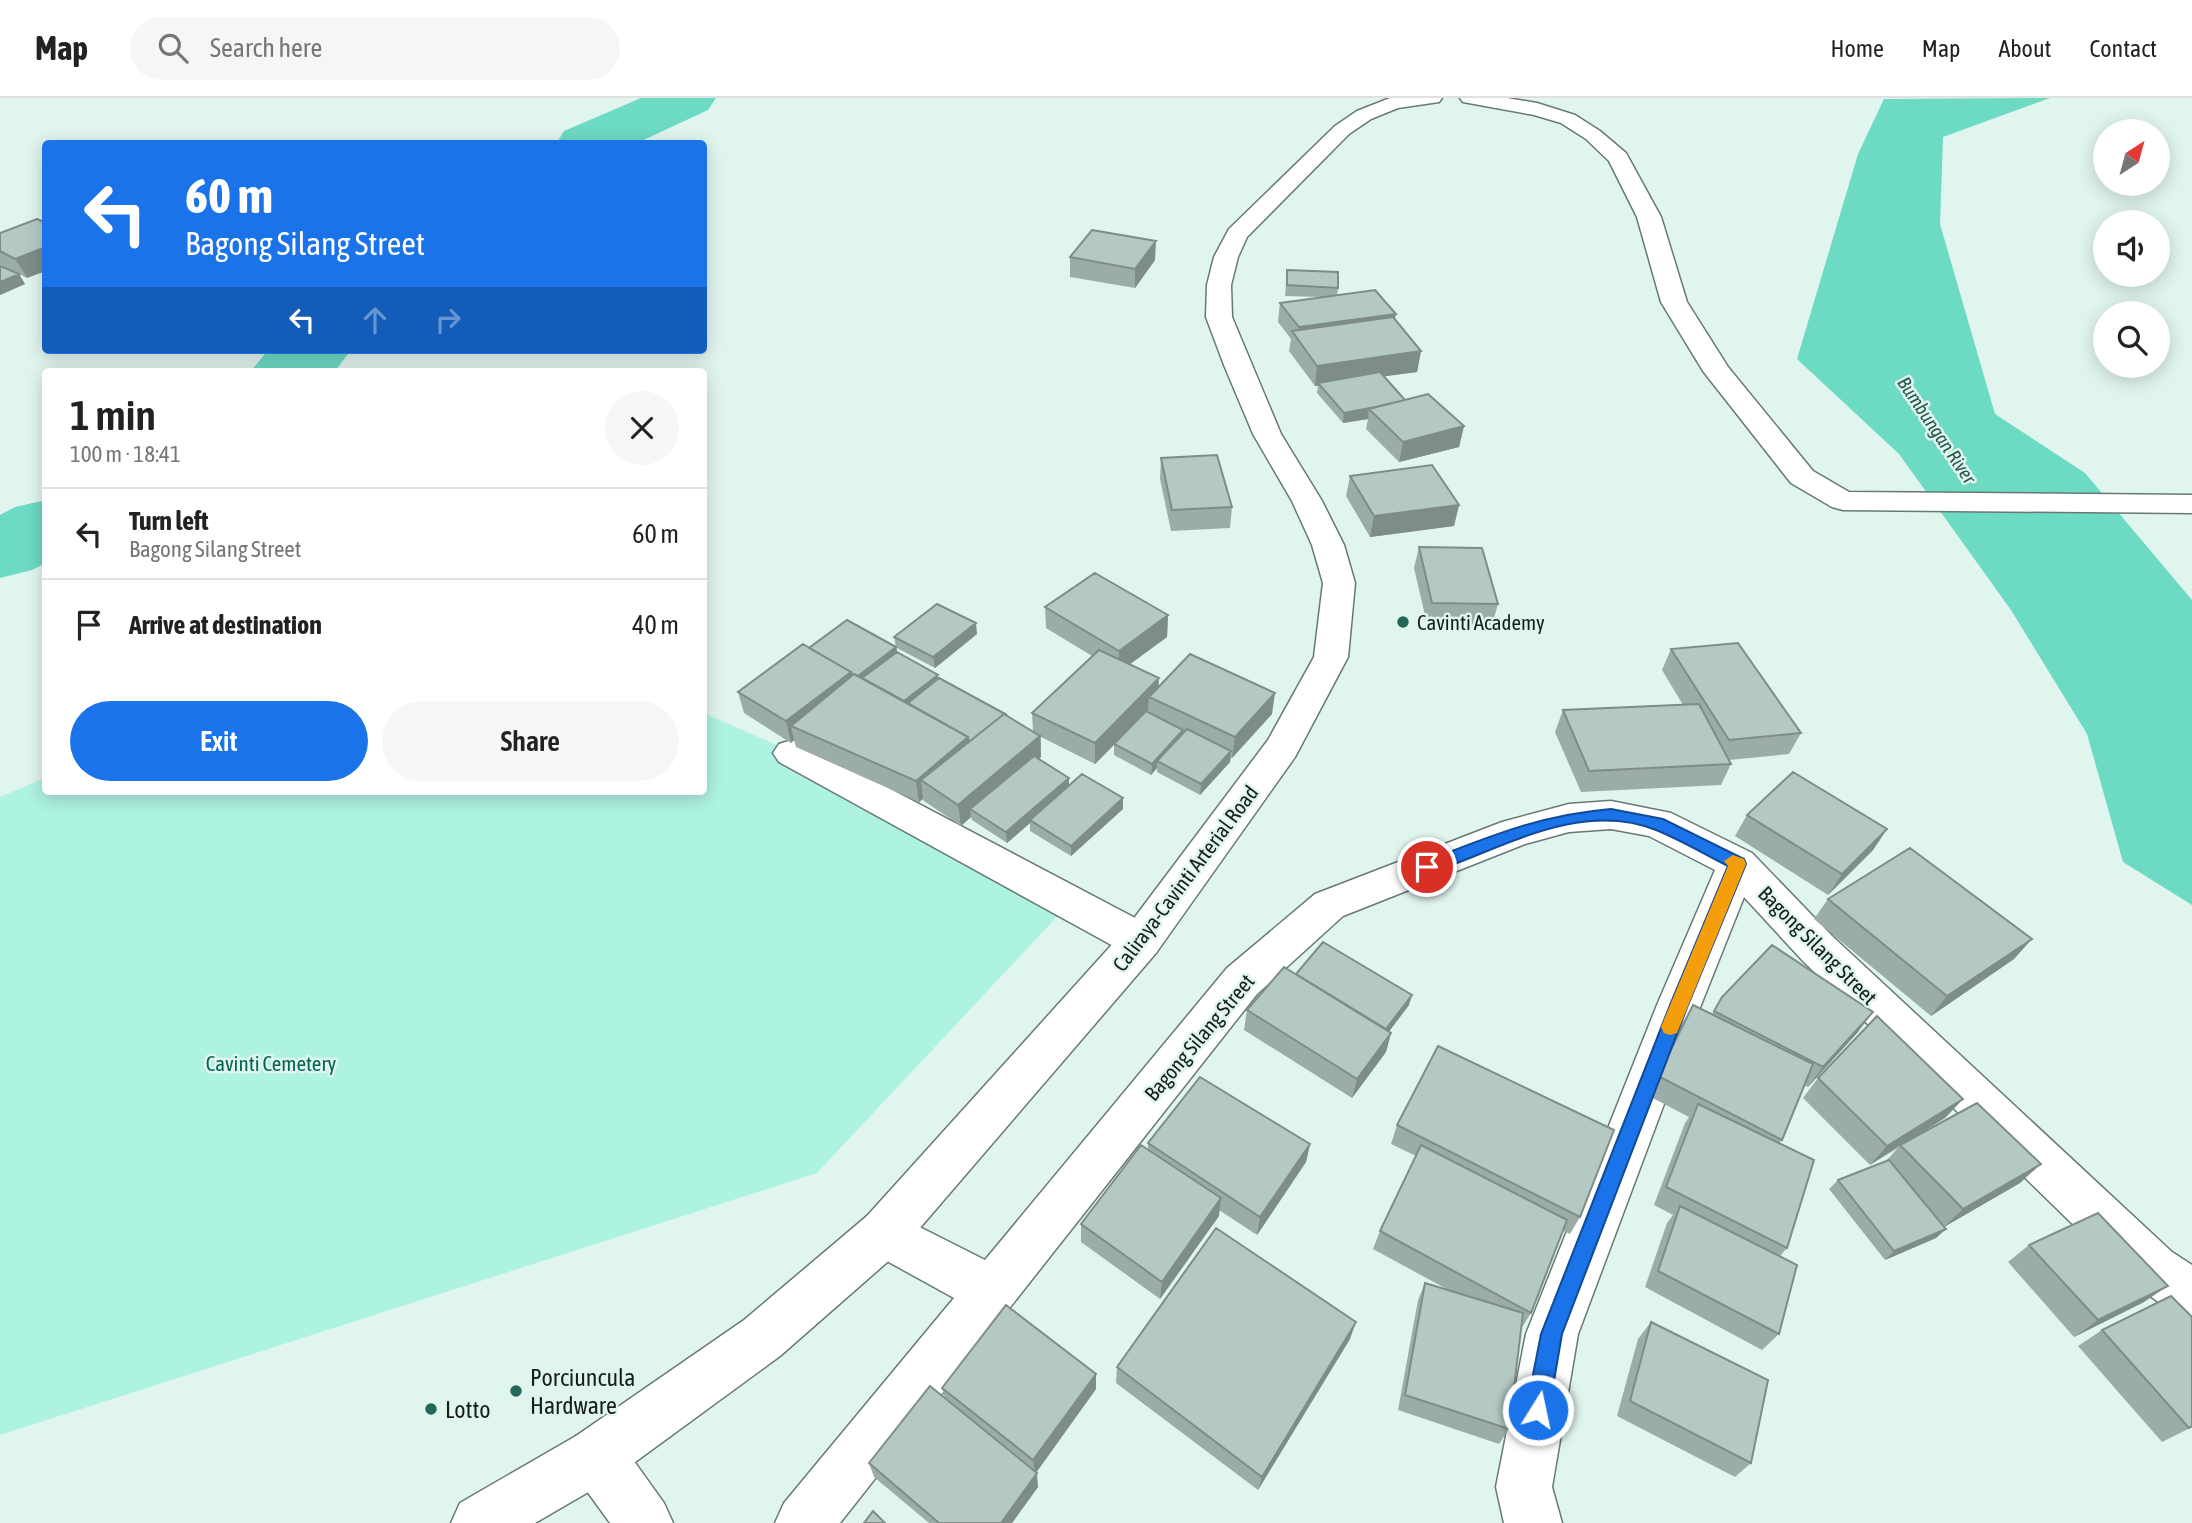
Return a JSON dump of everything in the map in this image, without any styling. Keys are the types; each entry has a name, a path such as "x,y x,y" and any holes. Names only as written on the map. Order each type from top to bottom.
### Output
{"main road":[{"name":"Caliraya-Cavinti Arterial Road","path":"480,1523 596,1456 762,1338 884,1233 1142,941 1282,748 1331,657 1339,583 1328,545 1307,500 1267,435 1219,317 1219,285 1226,257 1237,234 1342,130 1364,115 1394,103 1432,98"},
{"path":"1470,98 1525,107 1567,119 1593,135 1618,158 1649,217 1674,302 1717,371 1802,477 1843,501 2192,504"},
{"path":"793,753 1142,941"},
{"name":"Bagong Silang Street","path":"804,1523 1242,981 1329,905 1516,832 1569,818 1611,815 1657,823 1738,864 1817,948 2154,1269 2192,1295"},
{"path":"1532,1523 1524,1487 1552,1334 1679,1005 1738,864"},
{"path":"884,1233 992,1291"},
{"path":"596,1456 644,1523"}],"green space":[{"name":"Cavinti Cemetery","path":"707,714 872,787 1081,891 817,1173 0,1435 0,797 42,779 42,795 707,795"}],"water":[{"name":"Bumbungan River","path":"2050,98 1943,137 1940,224 1995,414 2085,473 2192,600 2192,905 2123,862 2087,734 2011,610 1899,454 1797,359 1858,154 1884,99"}],"building":[{"path":"37,219 42,221 42,249 15,259 0,251 0,233"},
{"path":"1092,230 1156,241 1135,269 1070,257"},
{"path":"0,266 19,274 0,282"},
{"path":"1287,270 1338,272 1338,288 1287,285"},
{"path":"1375,290 1396,314 1299,327 1280,303"},
{"path":"1393,317 1421,351 1317,366 1292,331"},
{"path":"1380,372 1405,400 1344,413 1318,383"},
{"path":"1428,394 1464,426 1403,442 1369,409"},
{"path":"1217,455 1232,507 1172,510 1161,458"},
{"path":"1432,465 1459,505 1374,516 1350,476"},
{"path":"1419,547 1482,548 1498,604 1432,603"},
{"path":"1095,573 1168,615 1119,651 1045,607"},
{"path":"937,604 976,623 933,657 894,637"},
{"path":"847,620 896,647 858,676 852,675 809,648"},
{"path":"1738,643 1801,733 1729,740 1671,649"},
{"path":"803,644 851,672 786,721 738,692"},
{"path":"1099,650 1159,678 1095,743 1032,713"},
{"path":"897,652 938,675 904,701 862,678"},
{"path":"1190,654 1275,693 1235,737 1149,697"},
{"path":"854,674 968,737 916,781 791,726"},
{"path":"939,678 1007,715 1004,714 969,742 968,737 908,703"},
{"path":"1699,704 1731,764 1589,771 1563,710"},
{"path":"1146,711 1183,730 1152,764 1114,744"},
{"path":"1004,714 1040,736 958,805 921,780"},
{"path":"1187,729 1231,751 1201,784 1157,761"},
{"path":"1034,756 1069,778 1006,832 970,809"},
{"path":"1793,772 1887,829 1842,874 1747,815"},
{"path":"1082,774 1123,798 1071,846 1030,820"},
{"path":"1910,848 2032,939 1947,996 1828,899"},
{"path":"1323,942 1412,995 1386,1029 1296,974"},
{"path":"1772,945 1873,1012 1823,1067 1714,1011 1722,997"},
{"path":"1284,967 1391,1033 1357,1079 1247,1010"},
{"path":"1693,1005 1813,1064 1782,1140 1658,1076"},
{"path":"1877,1016 1963,1099 1887,1146 1818,1078"},
{"path":"1438,1046 1614,1130 1580,1217 1397,1125"},
{"path":"1200,1077 1310,1144 1260,1217 1148,1143"},
{"path":"1977,1103 2041,1164 1963,1209 1900,1145"},
{"path":"1698,1104 1814,1160 1787,1248 1666,1187"},
{"path":"1141,1145 1221,1198 1162,1282 1081,1224"},
{"path":"1421,1145 1567,1220 1531,1313 1380,1231"},
{"path":"1889,1160 1946,1229 1894,1251 1838,1180"},
{"path":"1680,1206 1797,1265 1779,1334 1658,1271"},
{"path":"2098,1213 2168,1286 2098,1320 2029,1245"},
{"path":"1216,1228 1356,1322 1262,1477 1117,1367"},
{"path":"1425,1283 1523,1313 1509,1429 1405,1395"},
{"path":"2171,1296 2192,1317 2192,1426 2189,1428 2102,1330"},
{"path":"1006,1305 1096,1374 1033,1460 942,1388"},
{"path":"1651,1322 1768,1380 1751,1463 1630,1401"},
{"path":"930,1386 1037,1473 1001,1523 939,1523 869,1463"},
{"path":"873,1511 885,1523 864,1523"}],"waterway":[{"path":"594,140 688,98"},
{"path":"293,368 309,354"},
{"path":"0,551 42,528"}],"slow traffic":[{"path":"1670,1027 1738,864 1733,861"}],"place":[{"name":"Cavinti Academy","path":"1403,622"},
{"name":"Porciuncula Hardware","path":"516,1391"},
{"name":"Lotto","path":"431,1409"}],"route":[{"path":"1427,867 1516,832 1569,818 1611,815 1657,823 1738,864 1679,1005 1552,1334 1538,1410"}]}
